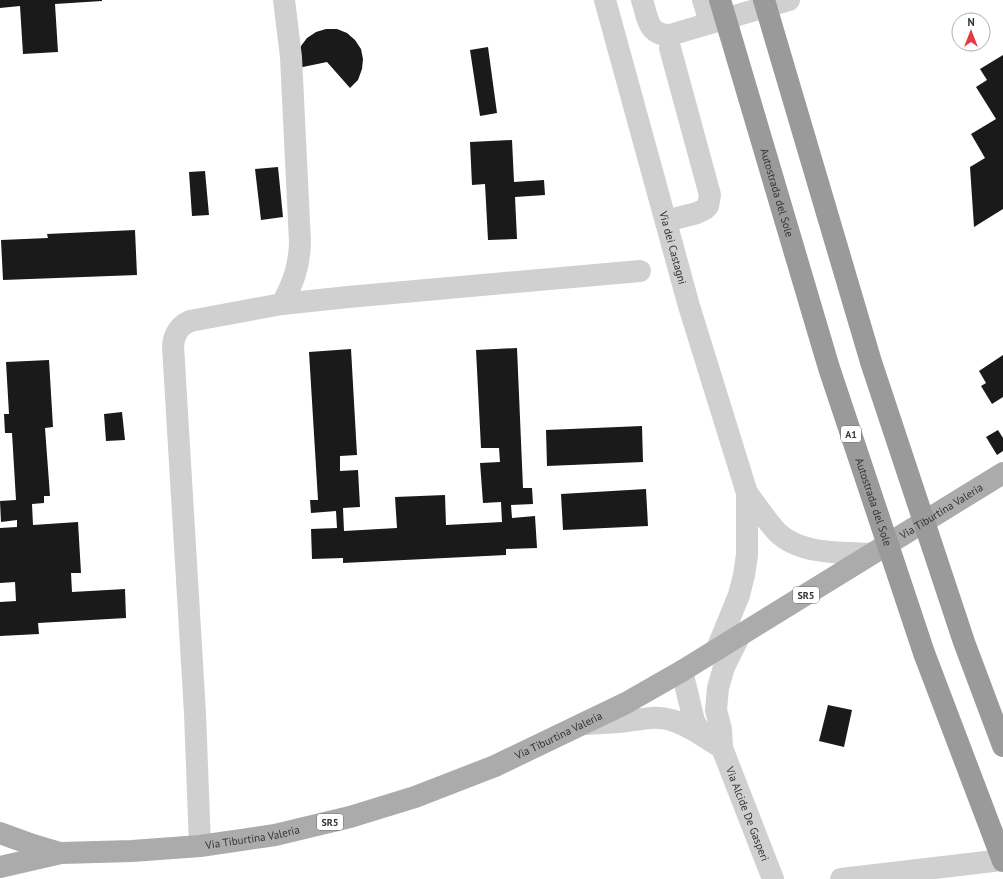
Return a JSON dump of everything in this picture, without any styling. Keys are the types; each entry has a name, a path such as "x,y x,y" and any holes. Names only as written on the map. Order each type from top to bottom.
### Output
{"highway":[{"name":"Autostrada del Sole","path":"720,0 829,368 924,653 1003,861"},
{"path":"764,0 871,362 964,642 1003,746"}],"main road":[{"name":"Via Tiburtina Valeria","path":"61,853 200,846 275,834 350,817 415,797 495,766 626,703 682,671 1003,473"},
{"path":"0,833 26,843 61,853"},
{"path":"0,867 61,853"}],"street":[{"path":"282,304 295,277 300,256 291,57 284,0"},
{"name":"Via dei Castagni","path":"605,0 689,306 747,493"},
{"path":"642,0 651,28 662,35 670,35 789,0"},
{"path":"703,0 710,22"},
{"path":"666,220 701,211 708,206 710,195 670,48"},
{"path":"200,846 195,713 173,354 174,337 183,324 197,319 282,304 640,271"},
{"path":"747,493 778,532 796,545 815,550 871,554"},
{"path":"717,649 739,595 744,575 747,556 747,493"},
{"name":"Via Alcide De Gasperi","path":"740,635 724,667 718,688 716,710 721,729 722,748 773,879"},
{"path":"682,671 694,721 702,734"},
{"name":"Via Alcide De Gasperi","path":"682,671 716,710"},
{"path":"583,724 626,722 649,717 671,720 685,725 702,734 722,748"},
{"path":"841,879 1003,861"}],"building":[{"path":"0,0 102,1 55,4 58,52 23,54 20,6 0,8"},
{"path":"326,29 337,29 347,33 355,40 361,49 363,59 362,69 358,80 350,88 327,62 298,68 298,56 301,46 307,38 316,32"},
{"path":"488,47 497,113 480,116 470,50"},
{"path":"1003,55 1003,209 974,227 970,167 985,158 971,134 996,119 976,87 987,80 980,69"},
{"path":"512,140 514,182 544,180 545,195 515,197 517,239 488,240 485,184 472,185 470,142"},
{"path":"278,167 283,217 261,220 255,169"},
{"path":"205,171 209,215 192,216 189,172"},
{"path":"135,230 137,275 3,280 1,240 48,238 47,234"},
{"path":"517,348 523,488 532,488 533,504 511,505 512,518 535,516 537,548 506,549 506,555 343,563 343,558 312,559 311,529 337,528 336,511 311,513 310,500 318,500 309,352 351,349 357,455 340,456 340,471 358,470 360,507 343,508 344,531 397,528 395,497 445,495 446,525 502,522 501,502 483,503 480,463 500,462 499,448 481,448 476,350"},
{"path":"1003,355 1003,397 992,404 981,386 986,383 979,371"},
{"path":"49,360 53,427 45,428 50,496 44,496 44,503 32,504 33,525 78,522 81,573 71,573 72,592 125,589 126,618 38,623 39,634 0,636 0,602 16,601 15,582 0,583 0,528 17,527 17,520 1,522 0,501 16,500 12,433 5,433 4,414 9,414 6,362"},
{"path":"122,412 125,440 106,441 104,414"},
{"path":"642,426 643,462 547,466 546,430"},
{"path":"998,430 1003,438 1003,451 997,455 986,437"},
{"path":"646,489 648,526 563,530 561,494"},
{"path":"828,705 852,710 844,747 819,741"}]}
